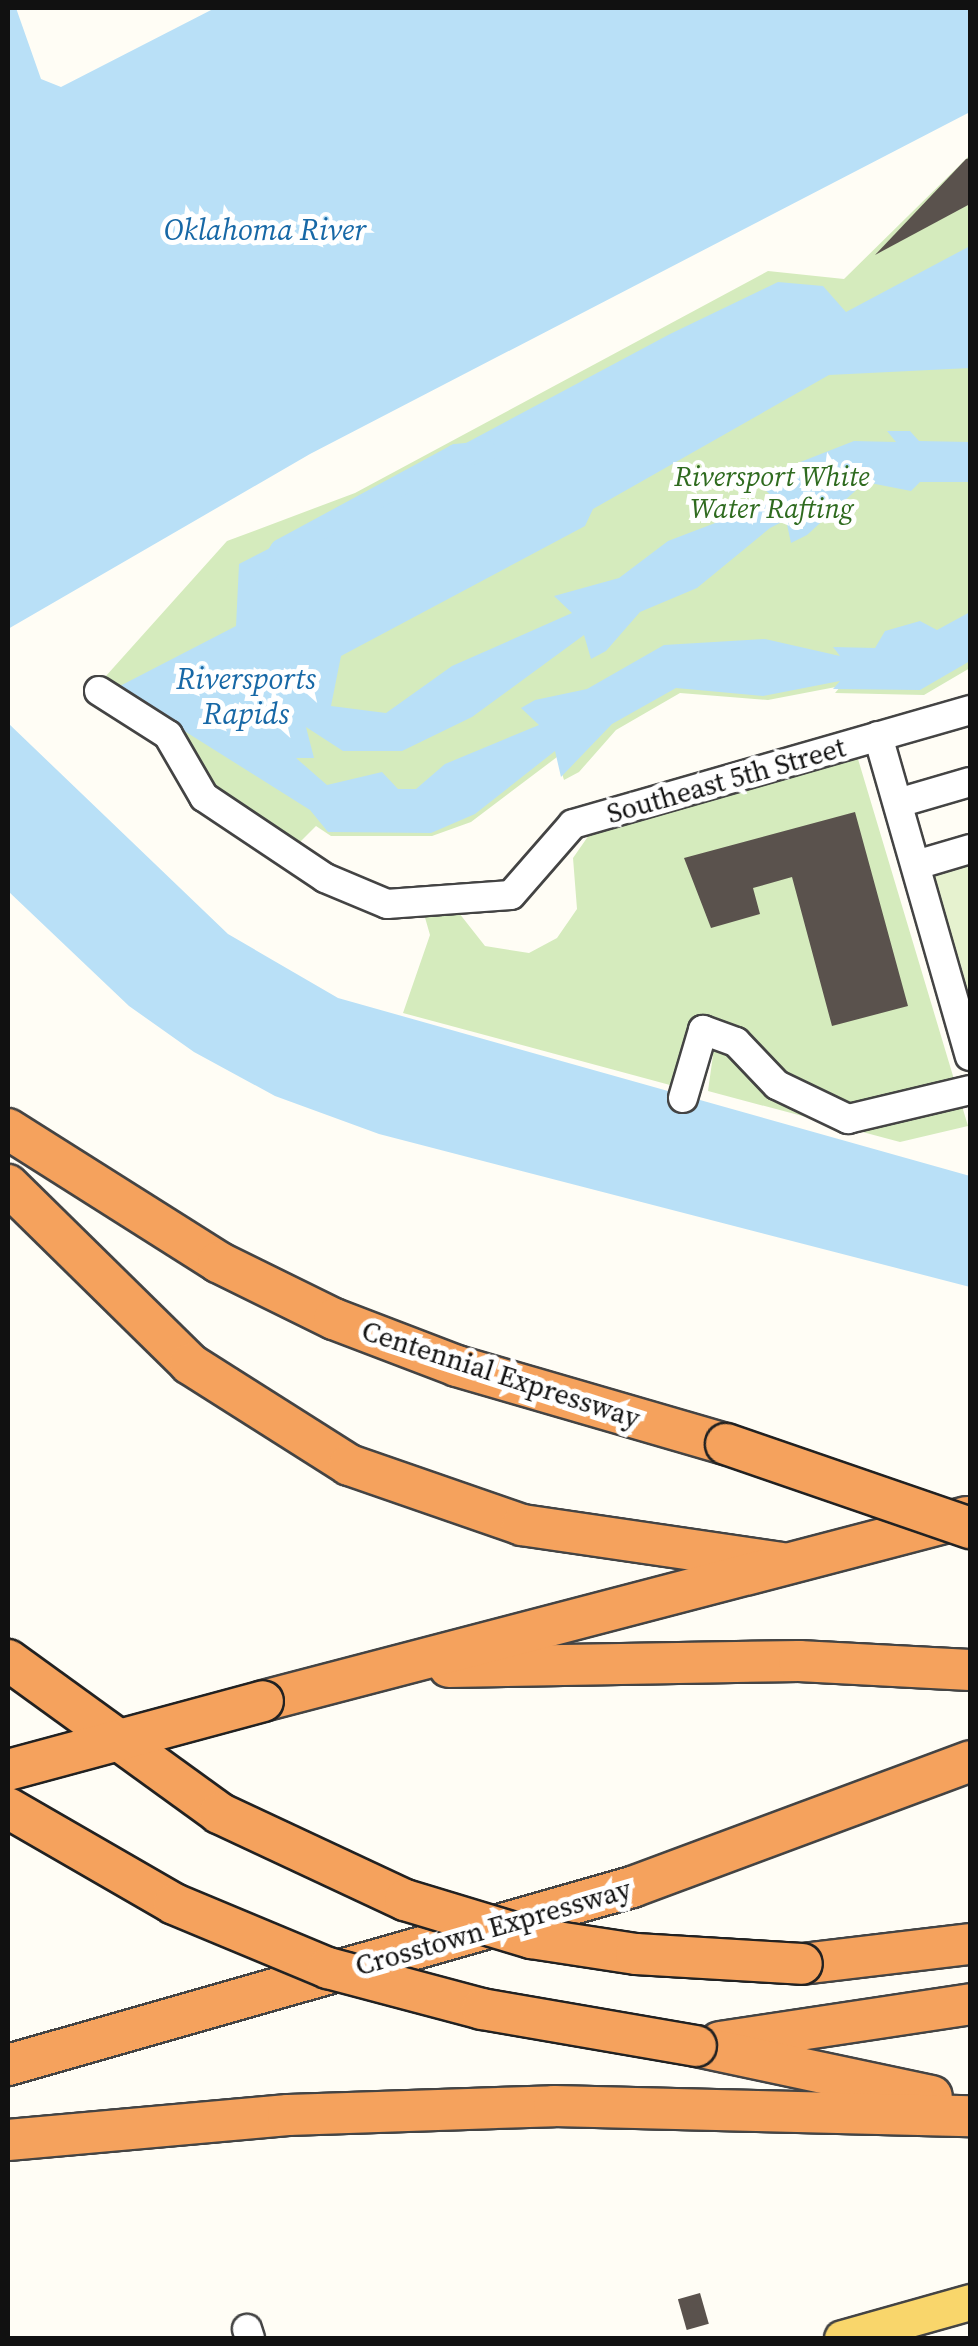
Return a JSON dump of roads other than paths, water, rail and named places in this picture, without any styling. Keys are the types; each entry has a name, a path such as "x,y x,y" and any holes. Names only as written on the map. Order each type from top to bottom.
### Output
{"highway":[{"name":"Centennial Expressway","path":"8,1129 218,1262 334,1318 457,1366 726,1444 970,1528"},
{"path":"8,1185 190,1364 349,1465 522,1526 781,1563"},
{"path":"8,1770 970,1516"},
{"path":"8,1660 219,1813 404,1900 618,1952 802,1964 970,1944"},
{"path":"390,1668 869,1664 970,1670"},
{"name":"Crosstown Expressway","path":"8,2065 632,1887 970,1761"},
{"path":"8,1808 174,1904 328,1968 482,2009 696,2046 970,2104"},
{"path":"696,2046 970,2004"},
{"path":"8,2140 288,2114 554,2106 970,2116"}],"main road":[{"path":"842,2338 970,2302"}],"street":[{"name":"Southeast 5th Street","path":"114,697 168,736 204,797 358,896 387,904 511,895 573,824 970,710"},
{"path":"878,736 970,1056"},
{"path":"898,803 970,782"},
{"path":"916,865 970,849"},
{"path":"683,1098 703,1030 736,1042 777,1085 823,1112 868,1118 970,1090"}],"water":[{"name":"Oklahoma River","path":"8,8 16,8 41,79 61,87 215,8 970,8 970,112 310,454 8,629"},
{"name":"Riversports Rapids","path":"970,246 970,368 829,375 593,509 585,526 341,656 331,706 386,713 452,666 572,613 554,596 619,578 668,541 757,507 773,497 754,480 854,441 896,442 887,431 910,431 919,441 970,442 970,482 920,482 911,491 865,482 807,535 791,543 786,520 770,528 697,588 640,612 606,651 591,659 584,635 472,717 402,751 343,751 306,727 314,758 296,758 327,785 382,772 398,789 416,789 445,764 539,725 521,708 535,700 587,689 664,645 765,639 840,656 833,647 875,648 885,631 920,621 937,630 970,612 970,661 920,690 833,689 840,681 763,696 676,688 612,724 561,777 555,751 475,814 431,833 328,832 310,810 116,688 236,626 239,564 278,544 284,555 459,463 453,450 670,334 778,282 823,286 846,312"},
{"path":"8,723 228,934 338,998 970,1176 970,1287 379,1134 275,1096 194,1052 129,1006 8,891"}],"waterway":[{"path":"265,574 281,550 456,455 486,452"}],"park label":[{"name":"Riversport White Water Rafting","path":"772,492"}]}
